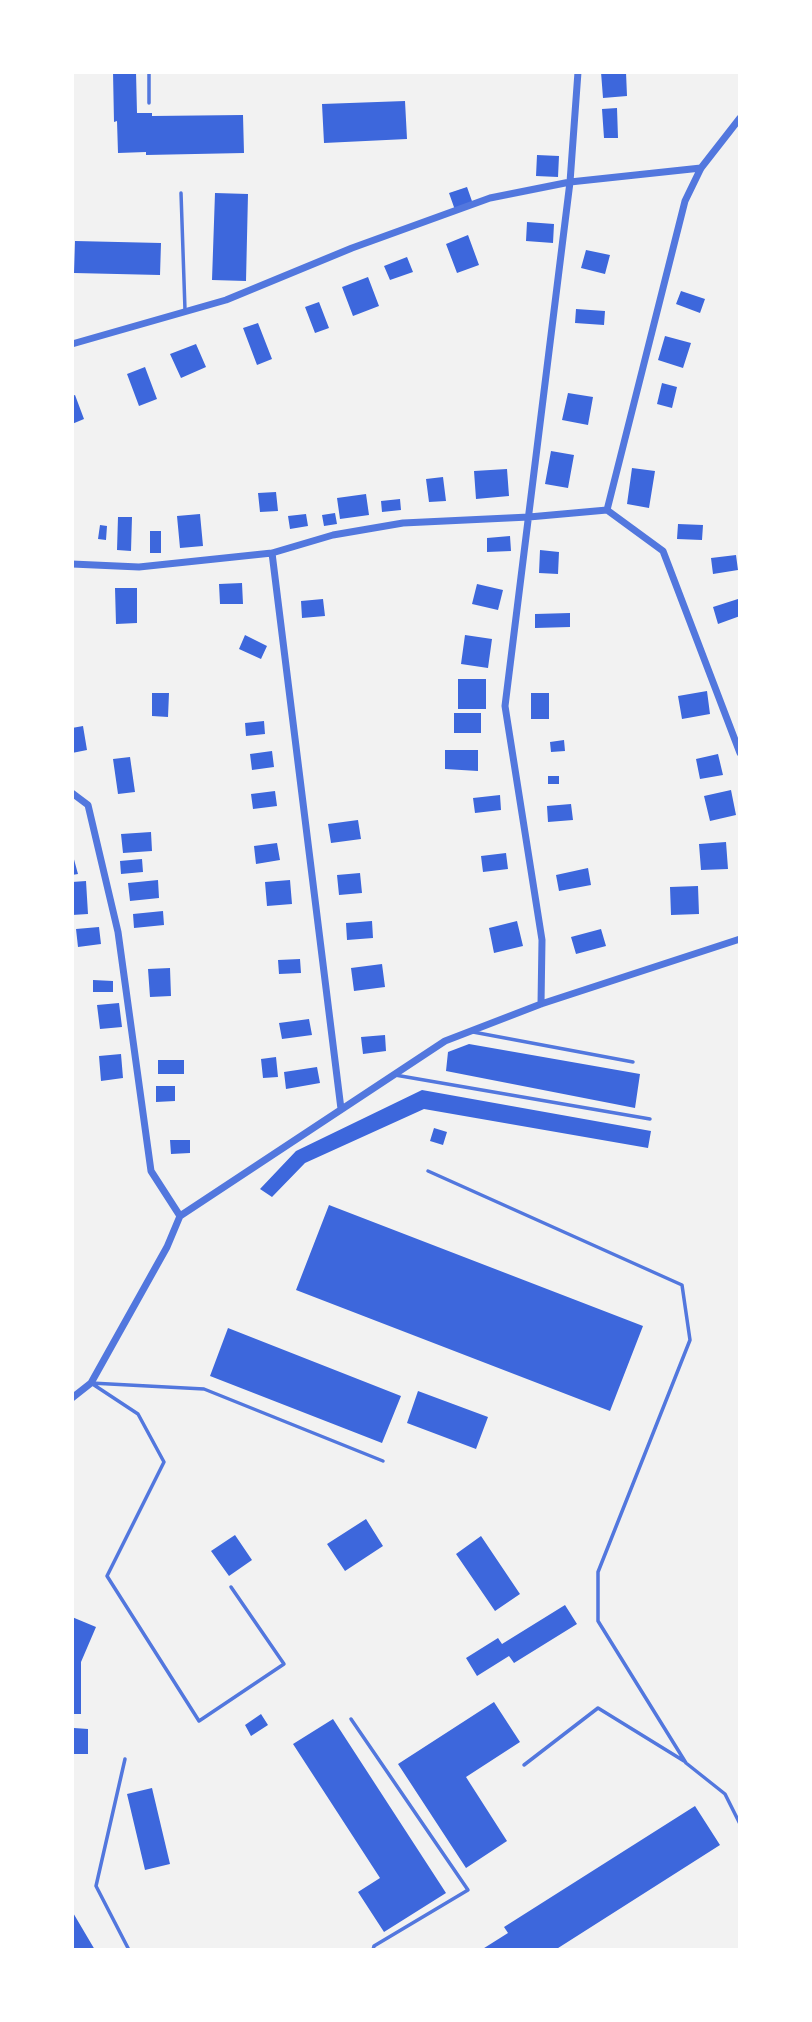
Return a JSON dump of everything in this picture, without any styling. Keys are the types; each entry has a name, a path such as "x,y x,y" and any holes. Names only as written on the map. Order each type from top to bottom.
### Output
{"street":[{"path":"541,1004 542,940 505,706 570,182 578,72"},
{"path":"607,510 685,201 701,168 740,118"},
{"path":"72,344 226,300 352,248 490,198 570,182 701,168"},
{"path":"72,564 139,567 272,553 333,535 403,523 607,510 663,551 740,753"},
{"path":"272,553 341,1109"},
{"path":"72,793 88,805 118,932 151,1171 180,1216"},
{"path":"72,1398 91,1383 167,1247 180,1216 445,1041 541,1004 740,940"}],"lane":[{"path":"149,72 149,103"},
{"path":"181,193 185,312"},
{"path":"471,1031 633,1062"},
{"path":"393,1075 650,1119"},
{"path":"428,1171 682,1285 690,1340 598,1572 598,1621 686,1763"},
{"path":"91,1383 204,1389 383,1461"},
{"path":"91,1383 138,1414 164,1462 107,1576 199,1721 284,1664 231,1587"},
{"path":"524,1765 598,1708 686,1763 725,1794 740,1824"},
{"path":"351,1719 468,1890 374,1946 373,1950"},
{"path":"125,1759 96,1886 129,1950"}],"building":[{"path":"113,72 136,72 137,113 152,113 152,116 243,115 244,153 118,153"},
{"path":"601,72 626,72 627,96 603,98"},
{"path":"405,101 407,139 324,143 322,104"},
{"path":"617,108 618,138 604,138 602,109"},
{"path":"537,155 559,156 558,177 536,176"},
{"path":"467,187 473,204 455,210 449,193"},
{"path":"215,193 248,194 246,281 212,280"},
{"path":"527,222 554,224 553,243 526,241"},
{"path":"468,235 479,265 457,273 446,244"},
{"path":"75,241 161,243 160,275 74,273"},
{"path":"586,250 610,255 605,274 581,268"},
{"path":"407,257 413,272 390,280 384,266"},
{"path":"368,277 379,306 353,316 342,287"},
{"path":"681,291 705,299 700,313 676,304"},
{"path":"319,302 329,328 315,333 305,307"},
{"path":"576,309 605,311 604,325 575,323"},
{"path":"258,323 272,359 257,365 243,328"},
{"path":"665,336 691,343 683,368 658,360"},
{"path":"196,344 206,367 181,378 170,354"},
{"path":"145,367 157,399 139,406 127,374"},
{"path":"662,383 677,387 672,408 657,404"},
{"path":"568,393 593,397 588,425 562,420"},
{"path":"75,395 84,419 72,424 72,396"},
{"path":"551,451 574,455 568,488 545,484"},
{"path":"632,468 655,471 649,508 627,504"},
{"path":"507,469 509,496 476,499 474,471"},
{"path":"443,477 446,501 429,502 426,479"},
{"path":"276,492 278,511 260,512 258,493"},
{"path":"366,494 369,515 340,519 337,498"},
{"path":"400,499 401,510 382,512 381,501"},
{"path":"335,513 337,524 324,526 322,515"},
{"path":"200,514 203,546 180,548 177,516"},
{"path":"306,514 308,526 290,529 288,516"},
{"path":"118,517 132,517 131,551 117,550"},
{"path":"678,524 703,525 702,540 677,539"},
{"path":"100,525 107,526 106,540 98,539"},
{"path":"150,531 161,531 161,553 150,553"},
{"path":"510,536 511,551 487,552 487,538"},
{"path":"540,550 559,552 558,574 539,573"},
{"path":"736,555 738,570 713,574 711,558"},
{"path":"242,583 243,604 220,604 219,584"},
{"path":"477,584 503,590 498,610 472,604"},
{"path":"115,588 137,588 137,623 116,624"},
{"path":"323,599 325,616 302,618 301,601"},
{"path":"738,599 740,616 718,624 713,607"},
{"path":"570,613 570,627 535,628 535,614"},
{"path":"245,635 267,646 261,659 239,649"},
{"path":"465,635 492,639 488,668 461,664"},
{"path":"458,679 486,679 486,709 458,709"},
{"path":"707,691 710,714 682,719 678,696"},
{"path":"152,693 169,693 168,717 152,716"},
{"path":"531,693 549,693 549,719 531,719"},
{"path":"454,713 481,713 481,733 454,733"},
{"path":"264,721 265,734 246,736 245,723"},
{"path":"83,726 87,750 72,753 72,728"},
{"path":"564,740 565,751 551,752 550,742"},
{"path":"445,750 478,750 478,771 445,769"},
{"path":"272,751 274,767 252,770 250,754"},
{"path":"718,754 723,775 700,779 696,759"},
{"path":"130,757 135,792 118,794 113,759"},
{"path":"548,776 559,776 559,784 548,784"},
{"path":"731,790 736,815 710,821 704,796"},
{"path":"275,791 277,806 253,809 251,794"},
{"path":"500,795 501,810 475,813 473,798"},
{"path":"571,804 573,820 548,822 547,806"},
{"path":"358,820 361,839 331,843 328,824"},
{"path":"151,832 152,851 123,853 121,834"},
{"path":"726,842 728,869 701,870 699,844"},
{"path":"277,843 280,860 256,864 254,846"},
{"path":"72,852 78,874 72,875"},
{"path":"506,853 508,869 483,872 481,856"},
{"path":"142,859 143,872 121,874 120,861"},
{"path":"588,868 591,885 559,891 556,875"},
{"path":"360,873 362,893 339,895 337,875"},
{"path":"158,880 159,898 130,901 128,883"},
{"path":"290,880 292,904 267,906 265,882"},
{"path":"86,881 88,914 72,915 72,882"},
{"path":"698,886 699,914 671,915 670,887"},
{"path":"163,911 164,925 134,928 133,914"},
{"path":"372,921 373,938 347,940 346,923"},
{"path":"517,921 523,946 494,953 489,928"},
{"path":"99,927 101,944 78,947 76,929"},
{"path":"601,929 606,946 576,954 571,937"},
{"path":"300,959 301,973 279,974 278,960"},
{"path":"382,964 385,987 354,991 351,968"},
{"path":"170,968 171,996 150,997 148,969"},
{"path":"93,980 113,981 113,992 93,992"},
{"path":"119,1003 122,1027 100,1029 97,1005"},
{"path":"309,1019 312,1035 282,1039 279,1023"},
{"path":"385,1035 386,1051 363,1054 361,1037"},
{"path":"469,1044 640,1074 635,1108 446,1071 448,1052"},
{"path":"121,1054 123,1078 101,1081 99,1056"},
{"path":"276,1057 278,1077 263,1078 261,1059"},
{"path":"158,1060 184,1060 184,1074 158,1074"},
{"path":"317,1067 320,1083 286,1089 284,1072"},
{"path":"156,1086 175,1086 175,1101 156,1102"},
{"path":"422,1090 651,1131 648,1148 424,1109 305,1163 272,1197 260,1189 296,1151"},
{"path":"434,1128 447,1132 443,1145 430,1141"},
{"path":"170,1140 190,1140 190,1153 171,1154"},
{"path":"329,1205 643,1326 610,1411 296,1290"},
{"path":"228,1328 401,1396 382,1443 210,1376"},
{"path":"418,1391 488,1417 476,1449 407,1423"},
{"path":"366,1519 383,1546 345,1571 327,1544"},
{"path":"235,1535 252,1560 229,1576 211,1551"},
{"path":"481,1536 520,1594 495,1611 456,1554"},
{"path":"565,1605 577,1624 514,1663 509,1656 477,1676 466,1658 498,1638 502,1644"},
{"path":"72,1617 96,1627 81,1662 81,1714 72,1714"},
{"path":"494,1702 520,1742 466,1777 507,1841 466,1868 398,1764"},
{"path":"261,1714 268,1725 251,1736 245,1725"},
{"path":"333,1719 446,1893 384,1932 358,1892 380,1878 293,1744"},
{"path":"74,1728 88,1729 88,1754 74,1754"},
{"path":"152,1788 170,1864 145,1870 127,1794"},
{"path":"695,1806 720,1845 555,1950 481,1950 508,1933 504,1927"},
{"path":"72,1911 95,1950 72,1950"}]}
